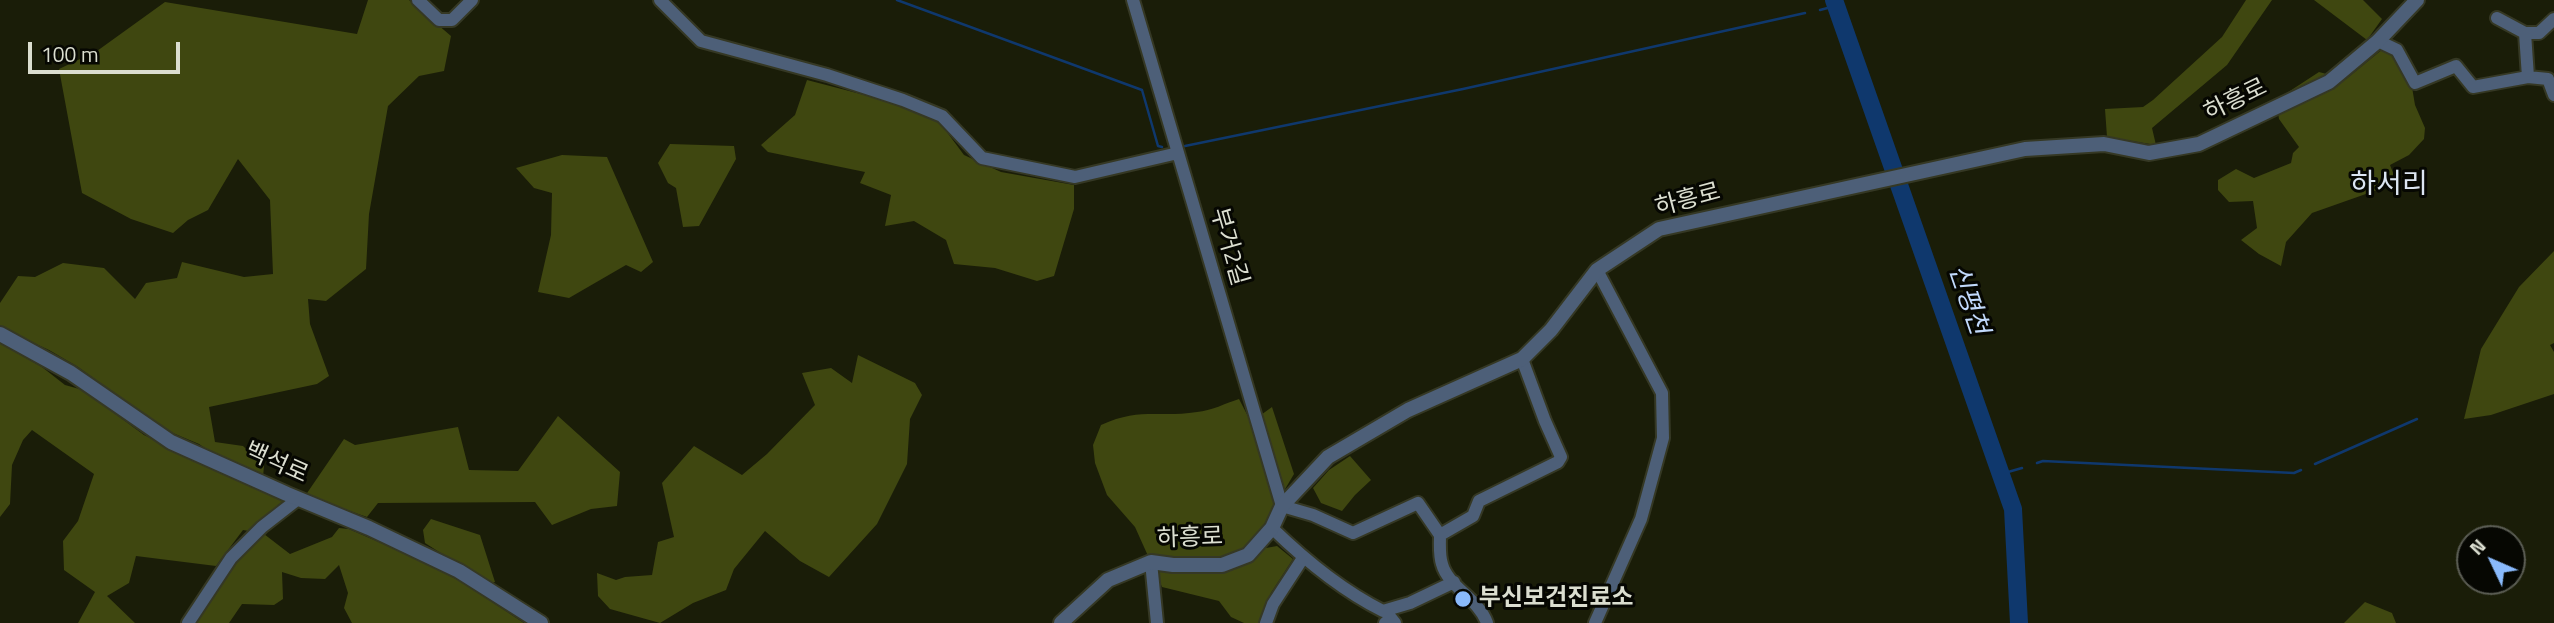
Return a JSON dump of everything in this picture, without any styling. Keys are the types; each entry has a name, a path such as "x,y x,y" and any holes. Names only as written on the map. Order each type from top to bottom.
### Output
{"street":[{"path":"418,0 439,20 452,20 472,0"},
{"path":"660,0 701,41 827,75 942,116 982,158 1074,177 1178,153"},
{"name":"부거2길","path":"1133,0 1282,506"},
{"name":"하흥로","path":"1061,623 1108,580 1151,562 1172,565 1222,565 1248,555 1272,528 1282,506 1328,457 1408,410 1522,359 1551,330 1597,270 1659,229 2025,149 2104,144 2149,153 2199,144 2329,82 2378,41 2417,0"},
{"path":"2497,18 2525,33 2539,33 2554,19"},
{"path":"2525,33 2528,77"},
{"path":"2378,41 2397,50 2415,83 2456,66 2473,87 2528,77 2548,79 2554,95"},
{"path":"1595,623 1642,519 1663,438 1661,393 1597,270"},
{"name":"백석로","path":"0,334 71,373 171,442 369,528 459,571 541,623"},
{"path":"1440,535 1473,516 1479,501 1558,462 1562,457 1545,421 1522,359"},
{"path":"188,623 231,558 262,527 298,499"},
{"path":"1282,506 1313,514 1353,533 1418,503 1440,535 1442,566 1474,601 1487,623"},
{"path":"1272,528 1303,558 1334,582 1383,611 1409,603 1454,582"},
{"path":"1266,623 1273,604 1303,558"},
{"path":"1151,562 1157,623"},
{"path":"1385,623 1391,618 1395,623"}],"green space":[{"path":"368,0 409,0 451,36 444,71 419,76 388,106 369,214 366,269 326,301 308,299 310,324 329,376 317,384 209,407 215,442 243,446 264,466 263,477 163,429 78,367 49,350 0,328 0,303 18,276 35,277 63,263 104,268 135,299 146,283 177,278 182,262 244,277 273,274 270,200 238,159 208,210 188,220 173,233 131,219 82,193 59,69 97,51 165,2 357,34"},
{"path":"2246,0 2272,0 2227,65 2152,128 2156,145 2107,137 2105,109 2143,107 2153,100 2222,37"},
{"path":"2314,0 2363,0 2382,19 2367,40"},
{"path":"2384,48 2395,54 2411,81 2415,105 2425,128 2424,139 2409,155 2390,165 2397,183 2312,213 2286,242 2281,266 2241,240 2257,228 2253,201 2229,202 2218,190 2218,180 2236,169 2254,178 2291,163 2293,153 2299,147 2279,119 2276,100 2319,72 2346,79"},
{"path":"807,80 880,99 938,120 964,155 1001,172 1074,185 1074,209 1054,276 1037,281 995,268 954,264 946,240 914,221 885,226 891,195 860,183 865,172 768,152 761,145 795,115"},
{"path":"670,144 734,146 736,159 699,226 683,227 676,188 668,183 658,163"},
{"path":"562,155 607,157 653,262 641,272 626,265 569,298 538,292 551,235 552,193 534,188 516,168"},
{"path":"2554,251 2554,343 2550,345 2554,352 2554,394 2491,415 2464,419 2481,349 2519,287"},
{"path":"0,343 42,367 65,385 83,390 144,435 284,500 249,531 243,530 216,566 136,556 129,583 107,596 135,623 78,623 95,592 64,570 63,541 78,521 94,474 32,430 23,440 12,465 10,504 0,517"},
{"path":"858,355 915,383 922,395 910,419 907,464 877,524 829,577 800,561 765,531 734,569 726,590 693,603 660,623 610,609 598,596 597,573 616,580 652,575 658,542 674,537 662,483 694,446 742,475 767,454 815,405 802,373 831,368 852,383"},
{"path":"1239,399 1251,422 1272,407 1294,474 1259,533 1266,548 1277,546 1293,559 1271,593 1259,623 1244,623 1231,617 1219,601 1162,587 1135,527 1107,495 1095,463 1093,445 1101,425 1127,416 1184,414 1213,409"},
{"path":"558,416 620,472 617,506 591,509 552,525 535,502 378,503 367,517 305,496 344,439 355,445 458,427 469,470 518,471"},
{"path":"1350,456 1371,480 1342,511 1321,503 1313,488 1329,470"},
{"path":"431,519 480,535 495,582 489,584 425,543 423,530"},
{"path":"339,528 349,529 420,560 462,582 524,623 352,623 344,608 348,593 339,565 325,579 301,578 282,572 283,599 274,605 242,604 229,623 193,623 243,552 264,534 290,554 332,537"},
{"path":"2365,602 2392,613 2396,623 2344,623"}],"waterway":[{"path":"897,0 1142,90 1158,146 1162,147"},
{"name":"신평천","path":"1834,0 2013,509 2019,623"},
{"path":"1820,10 1835,6"},
{"path":"1185,146 1463,89 1805,13"},
{"path":"2315,464 2417,419"},
{"path":"2037,463 2043,461 2294,473 2301,470"},
{"path":"2001,474 2022,468"}],"place":[{"name":"부신보건진료소","path":"1463,599"}],"district":[{"name":"하서리","path":"2389,186"}]}
